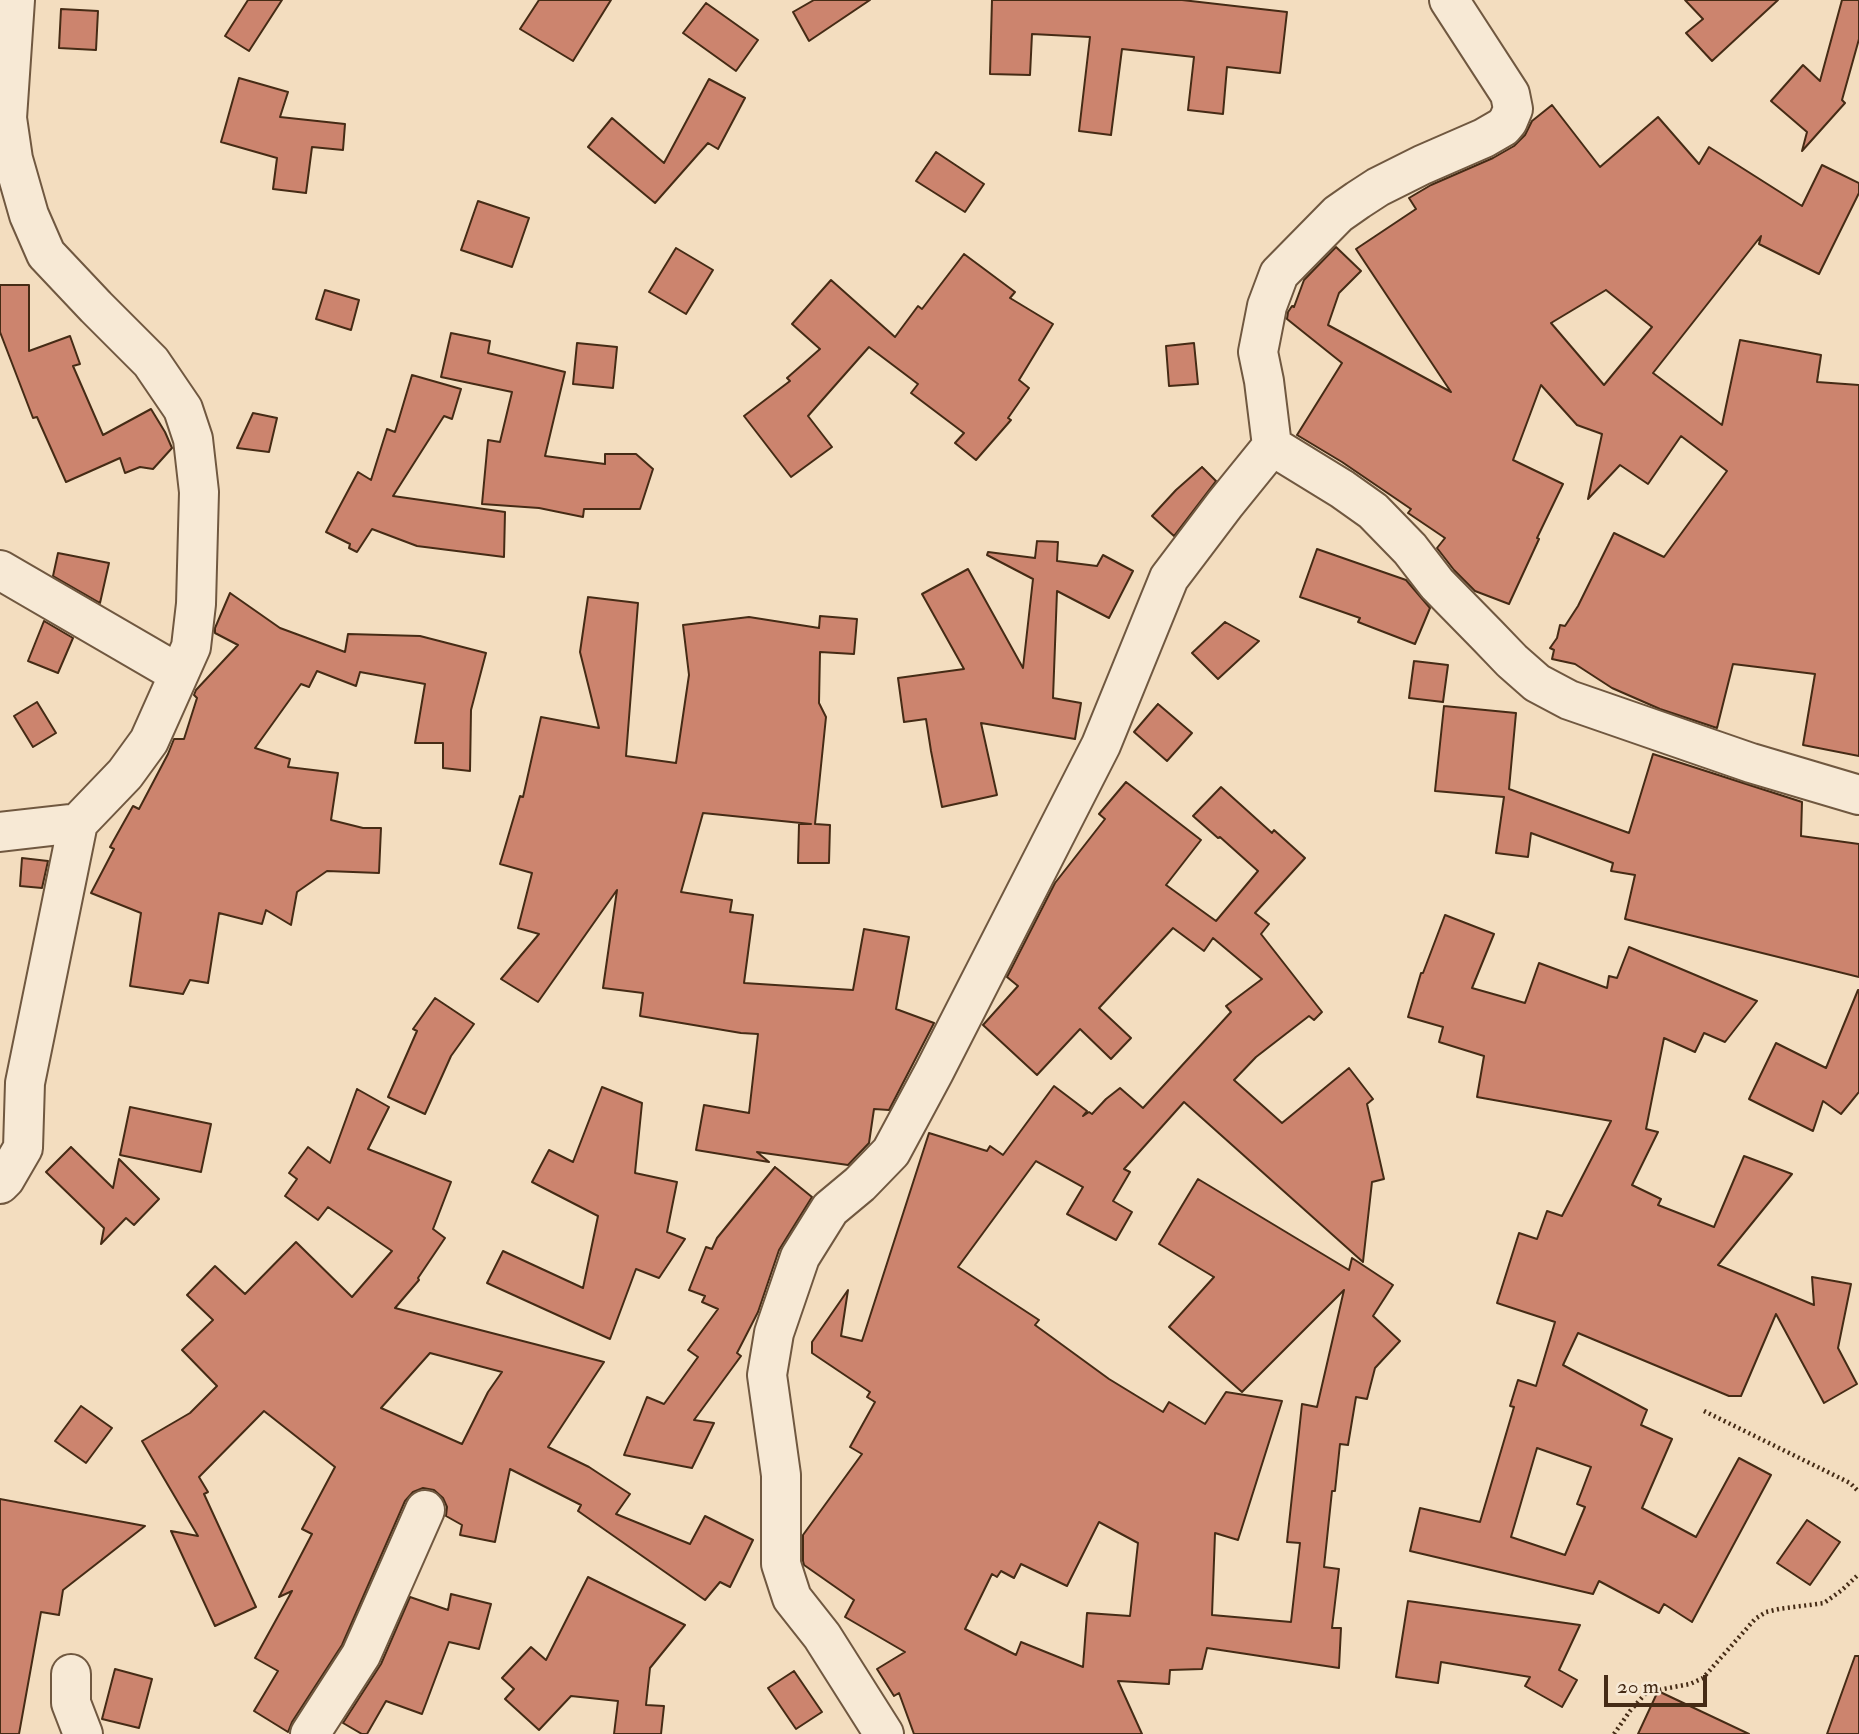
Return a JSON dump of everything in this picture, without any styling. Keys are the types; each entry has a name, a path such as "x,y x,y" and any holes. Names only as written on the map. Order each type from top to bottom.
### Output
{"street":[{"path":"0,1184 23,1148 25,1083 78,823 125,774 149,741 191,648 196,604 199,492 193,439 183,409 151,362 46,254 29,215 13,159 7,118 15,0"},
{"path":"884,1734 822,1636 792,1598 781,1564 782,1475 767,1375 774,1333 800,1257 830,1209 860,1184 891,1152 934,1072 1101,745 1169,578 1272,446 1258,352 1267,306 1279,274 1338,214 1358,200 1422,165 1485,138 1503,127 1511,115 1513,105 1510,94 1449,0"},
{"path":"1272,446 1342,489 1373,512 1410,549 1437,584 1512,661 1538,683 1569,700 1751,763 1859,795"},
{"path":"0,570 179,674"},
{"path":"0,832 78,823"},
{"path":"310,1734 361,1655 425,1510"},
{"path":"71,1674 71,1703 83,1734"}],"path":[{"path":"1704,1411 1850,1483 1859,1492"},
{"path":"1615,1734 1647,1692 1690,1684 1703,1678 1755,1619 1766,1612 1824,1603 1859,1574"}],"building":[{"path":"248,0 282,0 249,51 225,36"},
{"path":"539,0 611,0 573,61 520,29"},
{"path":"814,0 870,0 809,41 793,12"},
{"path":"992,0 1182,0 1287,12 1280,73 1227,67 1223,114 1188,110 1194,57 1122,49 1111,135 1079,131 1090,37 1032,34 1030,75 990,74"},
{"path":"1685,0 1778,0 1712,61 1686,33 1703,19"},
{"path":"1842,0 1859,0 1859,39 1842,100 1845,103 1802,151 1807,132 1771,101 1803,65 1820,81"},
{"path":"706,3 758,40 736,71 683,33"},
{"path":"61,9 98,11 96,50 59,48"},
{"path":"239,78 288,92 280,117 345,124 343,150 312,147 306,193 273,189 277,158 221,142"},
{"path":"709,79 745,98 718,149 708,143 655,203 588,147 612,118 664,163"},
{"path":"1552,105 1600,167 1658,117 1699,164 1709,147 1802,206 1822,165 1859,183 1859,193 1819,274 1759,244 1761,236 1653,373 1722,425 1740,340 1821,355 1817,382 1859,385 1859,756 1803,745 1815,674 1733,664 1717,728 1660,709 1612,688 1575,664 1552,659 1554,650 1550,648 1557,638 1560,625 1565,626 1578,606 1614,533 1664,557 1727,471 1681,436 1648,484 1620,465 1588,499 1602,434 1577,425 1541,385 1513,460 1563,484 1509,604 1475,591 1437,548 1445,538 1408,513 1411,509 1297,435 1342,363 1287,319 1288,312 1294,307 1304,280 1336,247 1361,271 1339,293 1328,325 1451,392 1356,249 1416,209 1409,198 1514,146 1525,135 1532,121","holes":["1606,290 1652,327 1604,385 1551,323"]},
{"path":"936,152 984,184 965,212 916,181"},
{"path":"478,201 529,218 512,267 461,250"},
{"path":"676,248 713,270 686,314 649,292"},
{"path":"964,254 1015,292 1010,298 1053,324 1019,380 1029,388 1008,418 1011,420 976,460 955,443 964,433 911,393 918,384 869,347 808,416 832,447 791,477 744,416 790,381 787,378 820,349 792,324 831,280 895,337 918,306 922,309"},
{"path":"0,285 29,285 29,351 70,336 80,364 73,366 103,435 151,409 172,448 153,469 140,467 125,473 120,458 66,482 37,417 33,418 0,332"},
{"path":"325,290 359,300 351,330 316,319"},
{"path":"451,333 490,341 488,353 565,372 545,456 605,464 605,454 636,454 653,469 640,509 584,509 583,517 539,508 482,504 488,440 500,442 512,392 441,377"},
{"path":"577,343 617,347 613,388 573,384"},
{"path":"1194,343 1198,384 1169,386 1166,346"},
{"path":"412,375 461,389 452,419 444,416 393,496 505,512 504,557 417,546 372,529 357,552 349,548 350,544 326,532 358,472 371,480 387,429 395,432"},
{"path":"253,413 277,418 269,452 237,448"},
{"path":"1202,467 1216,481 1174,536 1152,516"},
{"path":"1037,541 1058,542 1057,561 1097,566 1103,555 1133,571 1109,618 1057,591 1053,698 1081,703 1075,739 981,723 997,795 942,807 926,719 904,722 898,678 964,669 922,594 968,569 1023,668 1033,579 987,555 988,552 1035,558"},
{"path":"1317,549 1406,580 1430,608 1415,644 1358,622 1360,618 1300,597"},
{"path":"58,553 109,563 100,603 53,576"},
{"path":"230,593 280,628 345,652 348,634 420,636 486,653 471,710 470,771 443,768 443,743 415,743 425,684 360,672 356,686 317,671 309,687 301,684 255,748 290,759 288,767 338,773 331,820 363,828 381,828 379,873 327,871 297,892 291,925 266,910 262,924 219,913 208,983 190,980 183,994 130,986 141,913 91,893 114,849 110,847 133,806 139,809 174,739 184,739 197,698 194,695 196,690 238,645 215,633"},
{"path":"588,597 638,603 626,756 676,763 689,675 683,625 749,617 819,628 820,616 857,619 854,654 820,652 819,703 826,717 815,824 830,825 829,863 798,863 799,824 811,824 703,813 681,892 732,900 730,912 753,915 744,983 853,990 864,929 909,937 896,1009 934,1023 889,1110 874,1109 869,1143 848,1165 757,1152 769,1162 696,1150 704,1105 749,1113 758,1034 640,1016 643,993 603,988 617,890 538,1002 501,979 539,934 518,928 532,873 500,864 520,796 523,797 541,717 599,728 580,652"},
{"path":"44,621 73,638 58,673 28,661"},
{"path":"1225,622 1259,641 1218,679 1192,653"},
{"path":"1414,661 1448,665 1443,702 1409,698"},
{"path":"37,702 56,733 33,747 14,716"},
{"path":"1158,704 1192,733 1167,761 1134,732"},
{"path":"1444,706 1516,713 1509,789 1629,833 1653,754 1802,802 1801,836 1859,844 1859,977 1625,919 1635,875 1611,871 1613,863 1531,833 1528,857 1496,853 1504,797 1435,791"},
{"path":"1126,782 1201,840 1166,885 1216,921 1258,871 1193,816 1221,787 1272,833 1274,830 1305,858 1255,913 1269,924 1261,934 1322,1012 1314,1020 1309,1016 1256,1057 1234,1080 1282,1123 1349,1068 1373,1099 1367,1104 1384,1179 1372,1182 1363,1262 1184,1102 1124,1169 1130,1172 1113,1201 1132,1212 1116,1240 1067,1214 1083,1187 1036,1161 958,1267 1039,1320 1035,1325 1109,1379 1163,1412 1169,1402 1205,1424 1226,1392 1282,1401 1238,1540 1215,1533 1212,1615 1291,1622 1300,1543 1287,1542 1302,1404 1317,1407 1344,1290 1242,1392 1169,1327 1214,1277 1159,1244 1198,1179 1349,1270 1352,1258 1393,1285 1373,1316 1400,1341 1375,1368 1367,1399 1356,1397 1348,1445 1340,1444 1335,1491 1332,1491 1324,1567 1339,1569 1332,1628 1341,1628 1339,1668 1207,1648 1202,1669 1170,1670 1169,1684 1118,1681 1142,1734 914,1734 899,1693 894,1696 877,1669 905,1652 845,1617 854,1600 804,1565 803,1535 862,1454 850,1447 875,1402 867,1397 870,1392 812,1353 812,1342 848,1290 841,1336 862,1341 929,1133 987,1151 990,1146 1003,1155 1054,1086 1087,1111 1083,1116 1089,1112 1092,1114 1120,1088 1143,1108 1231,1012 1226,1006 1262,979 1213,938 1204,951 1173,928 1099,1008 1131,1038 1111,1059 1080,1029 1037,1075 983,1025 1018,986 1007,977 1055,883 1105,819 1099,814","holes":["1099,1522 1138,1543 1130,1616 1087,1613 1083,1667 1021,1642 1016,1655 965,1629 992,1574 997,1577 1001,1571 1014,1578 1021,1564 1067,1586"]},
{"path":"22,858 48,861 42,888 20,886"},
{"path":"1445,915 1494,934 1472,988 1525,1003 1539,963 1607,988 1609,976 1617,978 1629,947 1757,1001 1725,1042 1704,1033 1695,1052 1664,1038 1646,1129 1658,1132 1632,1185 1661,1199 1658,1205 1714,1227 1744,1156 1792,1174 1718,1265 1814,1305 1812,1277 1851,1284 1838,1348 1857,1384 1824,1403 1776,1314 1741,1396 1729,1396 1578,1333 1563,1365 1647,1410 1641,1425 1672,1439 1642,1508 1696,1537 1739,1458 1771,1475 1692,1622 1664,1604 1659,1613 1599,1581 1593,1594 1410,1551 1420,1508 1480,1522 1514,1407 1510,1406 1518,1380 1536,1386 1555,1322 1497,1303 1519,1233 1537,1239 1547,1211 1562,1216 1611,1121 1477,1097 1484,1056 1439,1042 1443,1027 1408,1017","holes":["1537,1448 1591,1467 1577,1504 1585,1507 1565,1555 1511,1537"]},
{"path":"1858,990 1859,1092 1841,1114 1823,1101 1813,1131 1749,1099 1776,1043 1826,1068"},
{"path":"435,998 474,1024 451,1056 425,1114 388,1097 417,1031 413,1029"},
{"path":"602,1087 642,1103 635,1173 677,1182 667,1232 685,1239 659,1278 636,1269 610,1339 487,1283 503,1251 583,1288 598,1216 532,1182 549,1150 573,1162"},
{"path":"357,1089 389,1107 368,1149 451,1182 433,1229 445,1238 419,1280 395,1308 604,1362 548,1447 589,1467 630,1494 616,1514 690,1544 705,1516 753,1540 730,1587 720,1582 705,1600 578,1511 581,1505 510,1469 495,1542 460,1535 462,1525 446,1516 447,1507 443,1498 434,1490 423,1488 413,1492 405,1501 342,1645 288,1732 254,1711 278,1671 255,1658 292,1591 279,1597 312,1534 302,1529 335,1467 264,1411 199,1477 208,1492 204,1494 256,1607 215,1626 171,1531 198,1536 142,1441 190,1413 217,1386 182,1350 213,1320 187,1295 215,1266 245,1294 296,1242 352,1297 392,1251 328,1207 318,1220 285,1196 297,1179 289,1173 308,1147 330,1163","holes":["430,1353 502,1372 488,1392 462,1444 381,1408"]},
{"path":"130,1107 211,1124 201,1172 120,1155"},
{"path":"71,1147 113,1188 119,1159 159,1199 134,1225 126,1218 101,1244 104,1228 46,1172"},
{"path":"775,1167 812,1197 779,1250 758,1312 737,1353 741,1356 694,1420 714,1423 692,1468 624,1455 647,1397 664,1404 698,1357 688,1350 718,1309 702,1302 705,1296 689,1290 706,1247 712,1249 717,1238"},
{"path":"81,1406 112,1428 86,1463 55,1441"},
{"path":"0,1499 145,1526 63,1590 59,1615 41,1612 19,1734 0,1734"},
{"path":"1807,1520 1840,1542 1810,1585 1777,1563"},
{"path":"588,1577 685,1625 650,1668 646,1705 664,1706 661,1734 614,1734 618,1701 571,1696 539,1730 505,1699 514,1689 502,1678 531,1647 546,1660"},
{"path":"451,1594 491,1604 479,1649 449,1642 422,1714 386,1701 367,1734 343,1723 381,1664 410,1597 448,1610"},
{"path":"1408,1601 1580,1625 1559,1670 1577,1680 1562,1707 1525,1686 1530,1677 1441,1662 1438,1683 1396,1677"},
{"path":"1855,1656 1859,1656 1859,1734 1827,1734"},
{"path":"115,1669 152,1679 139,1728 102,1719"},
{"path":"794,1671 822,1712 796,1729 768,1688"},
{"path":"1658,1691 1749,1734 1638,1734"}]}
